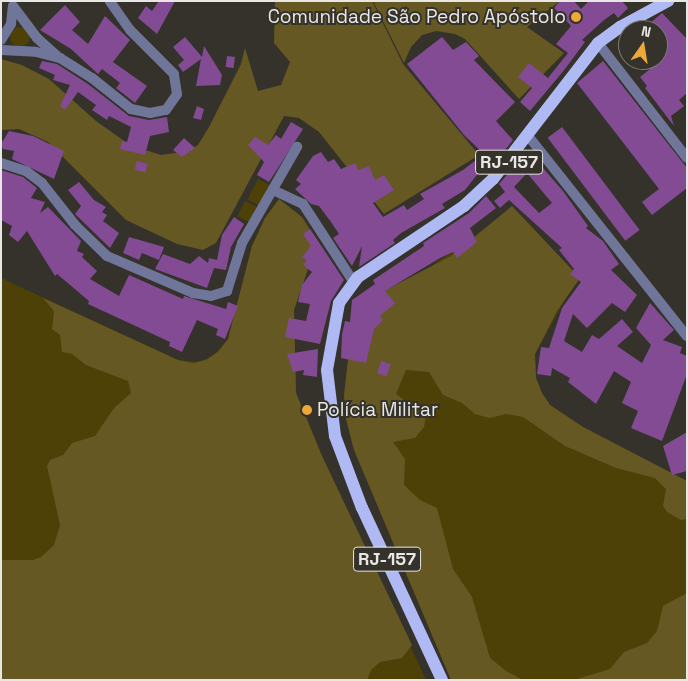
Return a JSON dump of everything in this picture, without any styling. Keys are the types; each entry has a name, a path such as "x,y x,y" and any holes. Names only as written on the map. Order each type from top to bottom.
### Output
{"main road":[{"name":"RJ-157","path":"442,680 362,508 335,436 327,380 336,311 353,281 464,206 494,179 529,137 569,78 598,43 633,19 668,1"}],"street":[{"path":"12,4 37,38 60,58 92,78 131,109 158,113 172,104 178,89 174,74 130,30 110,1"},
{"path":"1,40 11,24 12,4"},
{"path":"598,43 686,158"},
{"path":"1,50 36,52 60,58"},
{"path":"529,137 687,335"},
{"path":"1,163 26,171 42,183 76,225 107,256 206,296 227,291 242,243 276,192 298,147"},
{"path":"276,192 295,199 307,207 353,281"}],"shaded area":[{"path":"275,1 372,1 403,64 479,155 384,214 319,132 299,118 284,116 216,243 203,250 177,244 126,220 48,142 19,129 1,130 1,59 22,65 49,79 96,121 130,145 161,155 189,151 198,145 209,127 241,64 245,48 258,91 281,85 290,62 274,43"},
{"path":"373,1 560,1 527,27 564,53 519,99 465,39 455,34 436,31 422,35 411,47 404,63"},
{"path":"20,27 27,30 30,37 27,44 20,47 13,44 10,37 13,30"},
{"path":"258,179 270,185 259,205 248,199"},
{"path":"279,199 307,224 309,266 294,310 296,393 322,456 426,680 1,680 1,278 178,360 198,362 213,356 228,339 252,246 265,218"},
{"path":"279,199 302,217 314,236 309,266 294,310 296,393 322,456 412,645 402,658 380,662 371,670 367,680 1,680 1,560 33,560 41,557 54,545 60,525 47,466 50,460 63,455 72,443 95,436 114,408 131,393 128,381 86,365 72,354 62,352 60,335 52,329 54,311 43,298 178,360 193,363 206,360 219,351 228,339 252,246 265,218"},
{"path":"245,201 257,207 249,222 237,216"},
{"path":"512,206 567,296 535,354 536,378 542,393 550,405 583,427 687,481 687,680 451,680 354,450 346,419 344,395 350,343 438,261 480,235"},
{"path":"512,206 580,278 557,311 535,354 536,378 542,393 550,405 583,427 687,481 687,519 681,520 667,512 663,506 666,489 655,478 616,468 565,446 523,417 506,414 489,418 475,414 462,403 443,395 429,372 406,370 396,394 426,416 424,427 415,438 393,442 405,459 404,485 420,500 437,508 453,569 472,597 490,658 506,671 523,680 451,680 354,450 346,419 344,395 350,343 384,291 451,256"},
{"path":"687,593 687,680 574,680 610,669 624,652 647,643 657,631 663,606"}],"building":[{"path":"159,1 175,1 157,34 138,18 146,6 152,11"},
{"path":"560,1 574,1 581,9 589,1 622,1 628,8 618,18 614,13 582,40 585,42 530,111 520,102 532,88 518,77 529,63 548,78 568,53 556,44 571,26 554,8"},
{"path":"65,5 80,22 72,30 88,44 105,16 130,40 113,62 147,86 135,103 116,88 120,83 102,69 98,74 71,49 40,30"},
{"path":"662,13 687,39 687,93 679,100 684,106 671,116 674,126 645,88 647,86 640,77 649,70 668,70 668,20 654,20"},
{"path":"185,37 202,57 204,46 222,75 220,85 196,86 201,59 183,72 178,65 184,60 173,47"},
{"path":"442,37 453,50 466,42 479,56 474,60 515,102 496,121 513,140 494,164 476,176 465,190 442,204 445,208 401,233 393,240 395,243 359,267 362,246 352,266 333,238 339,234 319,206 311,204 295,189 301,184 296,180 313,156 321,152 328,162 334,159 341,169 355,163 358,170 369,166 375,180 384,175 394,190 373,203 383,217 404,205 407,210 424,199 420,194 463,170 484,154 464,135 407,64"},
{"path":"227,56 235,57 234,68 226,67"},
{"path":"42,61 57,64 88,84 129,116 149,120 167,117 169,132 150,136 145,155 120,149 122,141 127,142 131,127 109,116 107,120 92,110 96,105 78,92 65,110 60,106 70,85 53,80 55,75 39,68"},
{"path":"603,61 687,168 687,188 652,215 642,202 659,189 577,83"},
{"path":"197,106 204,109 201,120 193,118"},
{"path":"291,122 303,129 269,182 257,175 264,162 248,145 255,137 268,145 276,135 281,139"},
{"path":"562,127 640,230 625,241 548,138"},
{"path":"9,131 33,136 64,151 54,179 12,159 14,151 3,149 1,144"},
{"path":"184,138 195,148 182,157 173,150"},
{"path":"528,151 563,191 588,226 586,228 603,241 619,264 611,270 637,295 625,312 612,303 587,328 573,314 564,341 582,352 592,335 599,339 622,319 633,332 617,346 642,363 651,345 636,328 650,303 674,330 663,340 682,347 680,353 687,356 687,374 662,441 631,428 638,411 622,403 631,382 614,371 596,404 568,382 570,378 552,368 551,376 537,374 541,347 549,348 562,308 581,282 570,274 574,269 559,250 562,248 509,200 500,208 494,201 505,192 499,184","holes":["527,173 552,203 539,213 514,187"]},
{"path":"137,161 148,164 145,173 135,170"},
{"path":"1,170 23,177 37,188 31,198 45,202 40,213 48,207 81,241 77,251 84,254 82,257 97,271 90,279 119,296 129,275 183,299 184,296 226,309 228,302 238,306 225,339 216,335 218,329 197,320 182,352 169,346 170,342 88,304 89,301 57,274 55,276 27,231 18,242 9,235 12,226 1,220"},
{"path":"79,182 94,200 106,207 102,212 107,215 103,221 119,233 110,248 75,214 81,206 68,190"},
{"path":"486,196 496,208 470,228 477,242 457,258 453,252 385,291 395,303 380,316 383,320 374,329 366,363 341,358 342,334 345,321 350,322 352,300 375,284 373,280 424,246 423,243 469,213"},
{"path":"234,217 244,224 231,247 226,270 214,268 207,288 155,269 163,254 190,264 199,256 208,263 209,258 217,260 222,235"},
{"path":"310,229 344,280 331,301 320,344 285,337 289,318 306,321 310,304 298,302 302,285 312,272 303,265 307,260 302,257 311,246 303,234"},
{"path":"129,237 164,247 159,260 142,253 139,260 123,253"},
{"path":"318,349 317,377 303,375 304,370 293,372 287,354"},
{"path":"381,361 391,364 387,376 377,373"},
{"path":"687,432 687,471 672,475 663,446"}],"place":[{"name":"Comunidade São Pedro Apóstolo","path":"576,17"},
{"name":"Polícia Militar","path":"307,410"}]}
